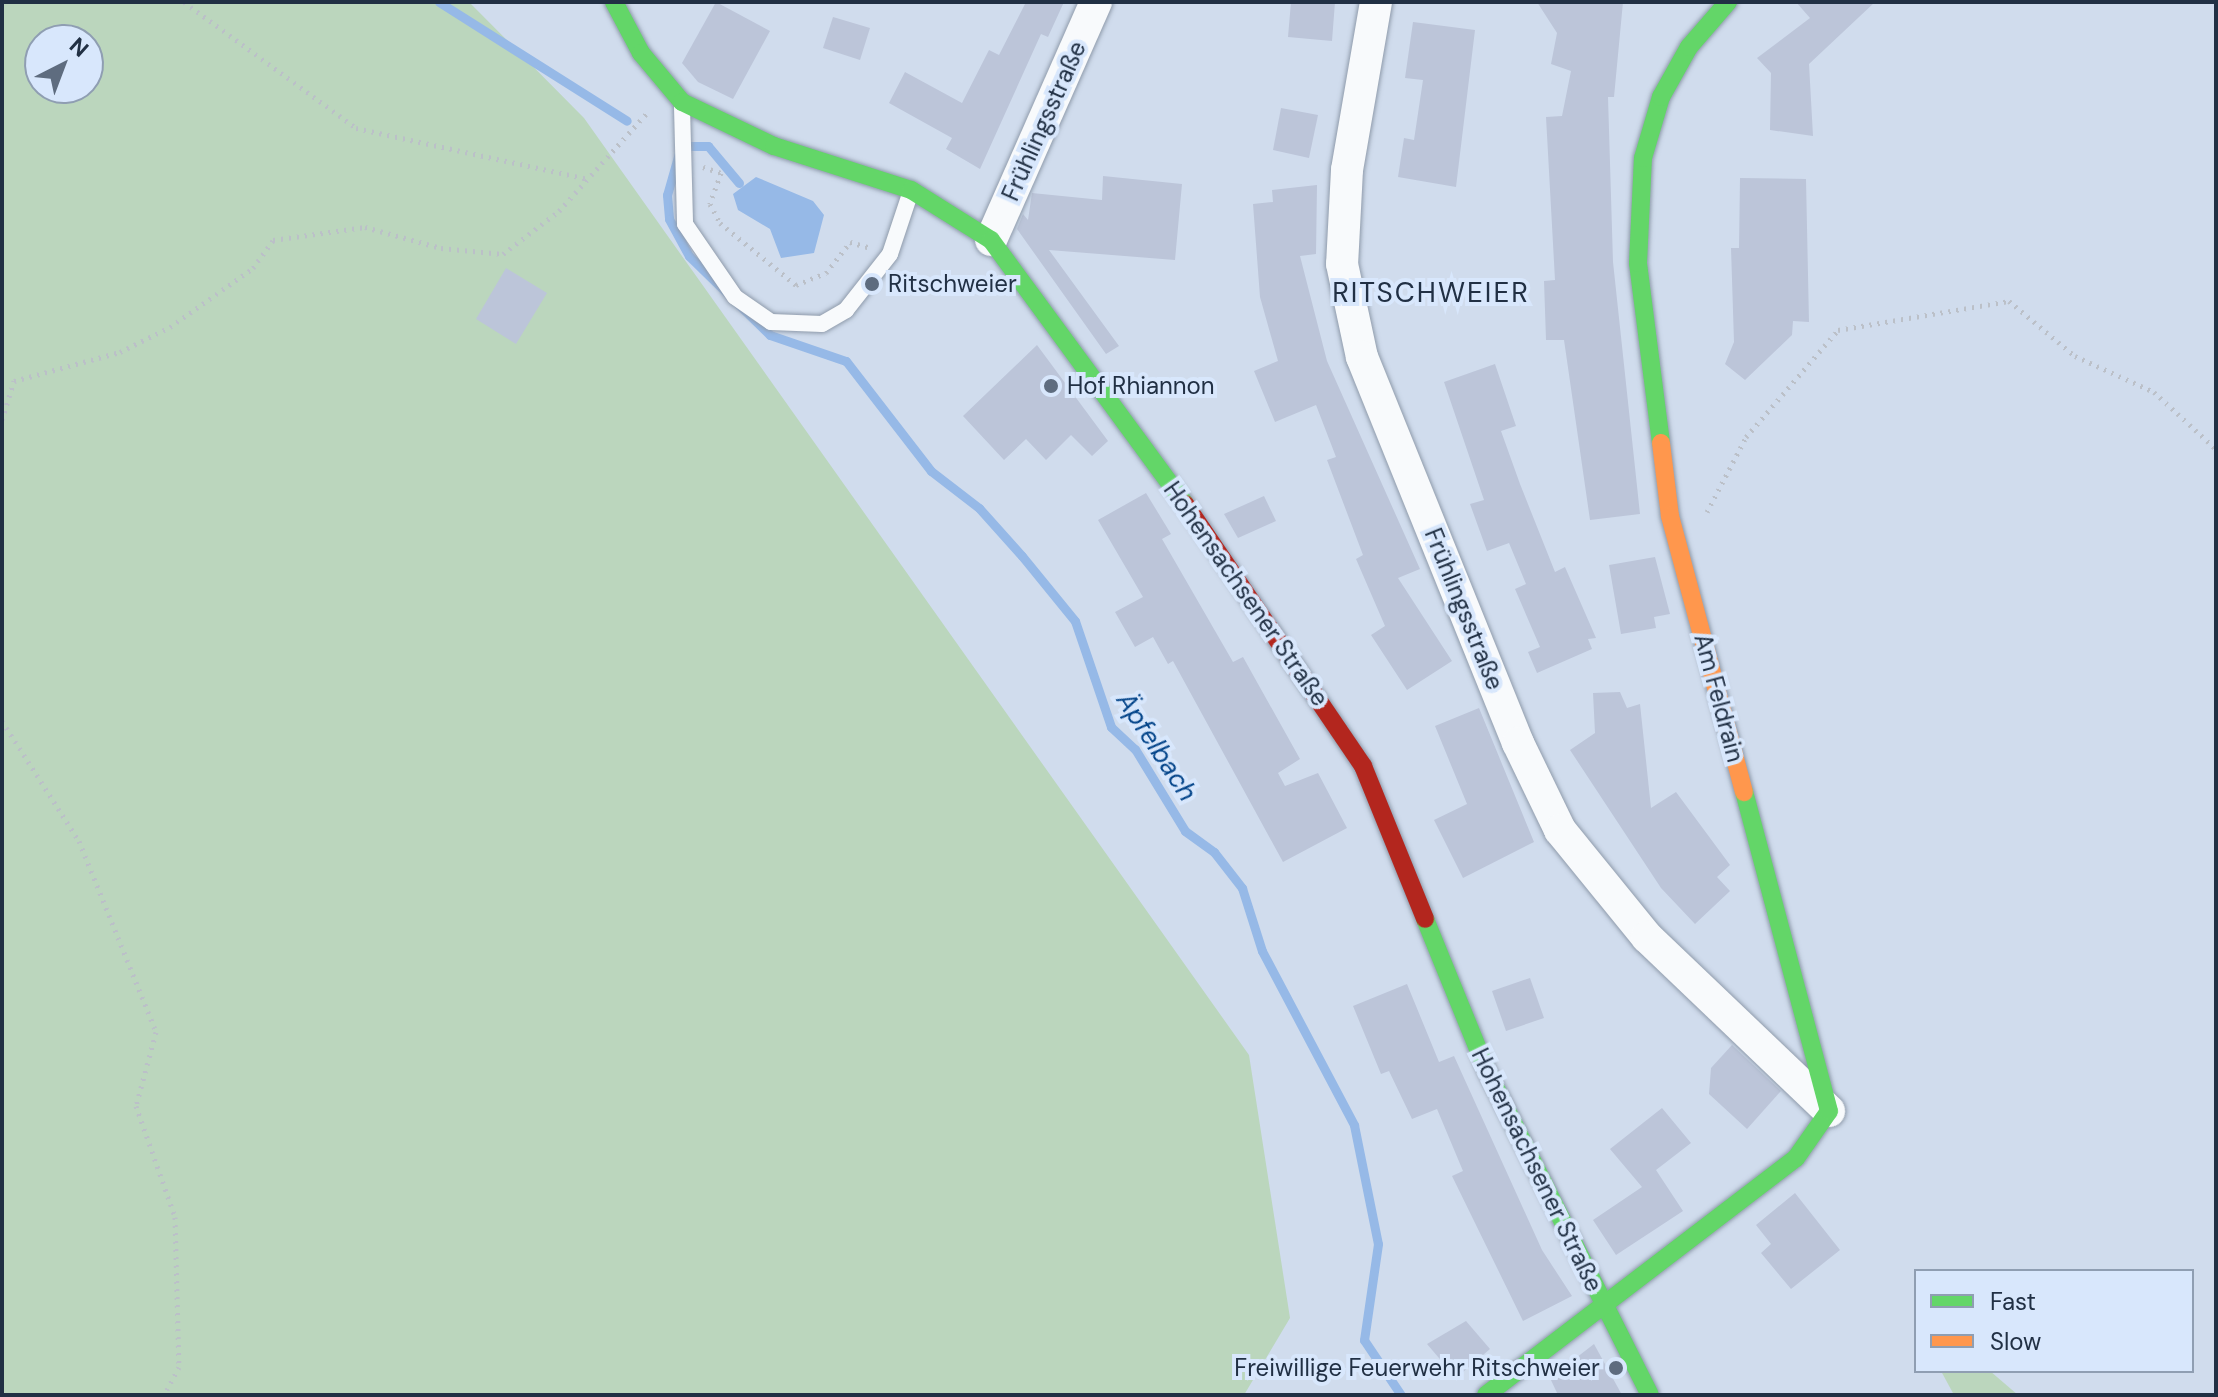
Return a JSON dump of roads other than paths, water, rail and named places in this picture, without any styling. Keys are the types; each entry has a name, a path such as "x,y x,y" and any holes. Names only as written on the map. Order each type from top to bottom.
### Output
{"street":[{"name":"Hohensachsener Straße","path":"614,2 666,87 682,102 774,146 910,195 991,240 1178,494 1363,766 1488,1073 1603,1307 1650,1395"},
{"name":"Frühlingsstraße","path":"991,240 1096,2"},
{"name":"Frühlingsstraße","path":"1376,2 1347,170 1342,264 1362,357 1512,728 1560,830 1647,937 1829,1111"},
{"name":"Am Feldrain","path":"1728,2 1689,47 1661,97 1643,158 1638,263 1670,516 1829,1111"},
{"path":"1486,1395 1796,1158 1829,1111"}],"lane":[{"path":"682,102 688,161 685,224 700,253 735,297 771,322 822,324 872,284 890,254 910,195"}],"water":[{"path":"756,177 813,201 824,215 814,253 781,258 770,229 738,210 733,194"}],"waterway":[{"name":"Äpfelbach","path":"439,2 627,121"},
{"name":"Äpfelbach","path":"739,183 708,146 681,146 667,195 669,219 689,256 770,335 846,361 931,471 979,508 1022,556 1075,621 1111,727 1135,749 1185,831 1214,852 1242,888 1262,951 1354,1125 1378,1244 1364,1340 1401,1395"}],"place":[{"name":"Ritschweier","path":"872,284"},
{"name":"Hof Rhiannon","path":"1051,386"},
{"name":"Freiwillige Feuerwehr Ritschweier","path":"1616,1368"}],"district":[{"name":"RITSCHWEIER","path":"1431,293"}]}
